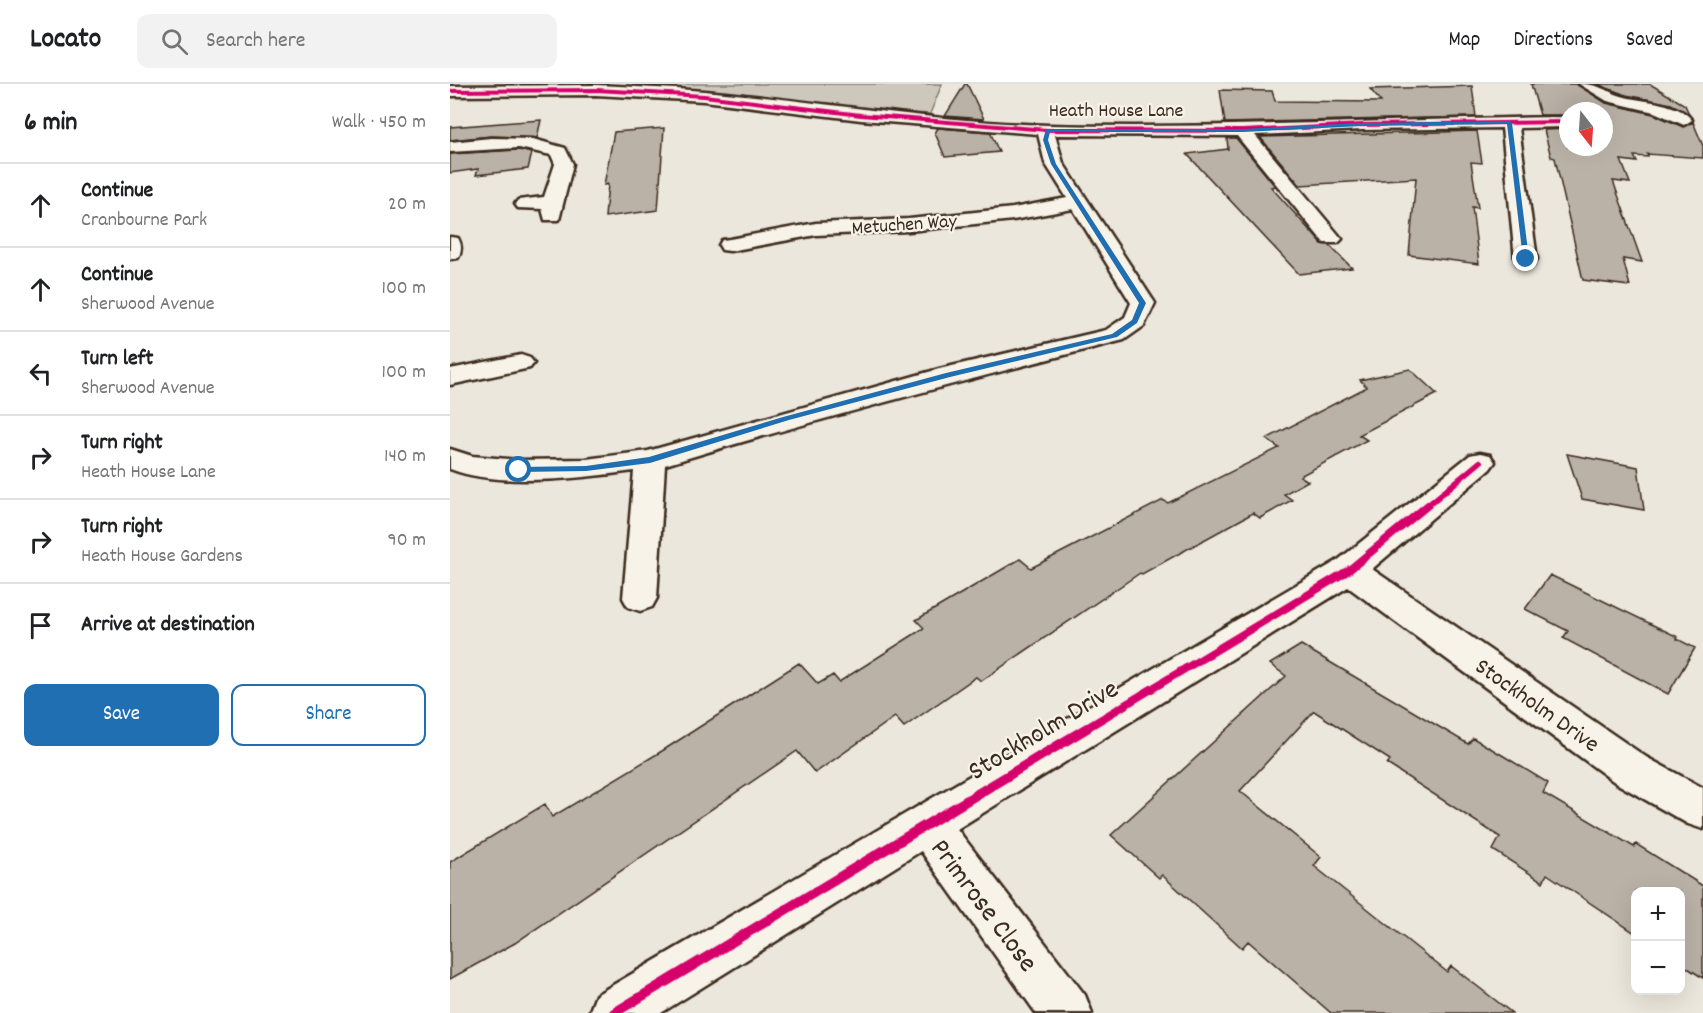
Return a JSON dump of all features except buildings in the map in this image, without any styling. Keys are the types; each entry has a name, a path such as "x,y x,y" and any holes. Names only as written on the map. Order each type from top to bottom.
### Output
{"street":[{"path":"1587,84 1611,100 1665,108 1684,120"},
{"name":"Heath House Lane","path":"450,91 596,90 704,96 861,116 1047,130 1242,131 1362,125 1559,122"},
{"path":"1638,120 1703,119"},
{"path":"1510,123 1526,259"},
{"path":"456,467 519,470 586,468 650,460 786,419 927,381 1115,335 1135,321 1143,303 1053,164 1046,140 1047,130"},
{"path":"1242,131 1331,239"},
{"path":"450,147 525,144 546,146 559,152 564,164 552,209 525,204"},
{"name":"Metuchen Way","path":"730,245 816,229 909,225 1013,214 1078,202"},
{"path":"450,243 450,253"},
{"path":"450,377 521,363"},
{"path":"640,598 650,460"},
{"name":"Stockholm Drive","path":"614,1013 1349,570 1480,462"},
{"name":"Stockholm Drive","path":"1349,570 1631,771 1703,810"},
{"name":"Primrose Close","path":"927,824 1067,1013"}],"shaded area":[{"path":"645,84 942,84 930,114 866,110 642,87"}],"cycle path":[{"path":"450,91 596,90 704,96 861,115 1047,130 1242,131 1362,125 1559,122"},
{"path":"614,1013 1349,570 1480,462"}],"route":[{"path":"519,470 586,468 650,460 786,419 948,375 1115,335 1135,321 1143,303 1053,164 1046,140 1047,130 1242,131 1362,125 1510,123 1526,259"}]}
